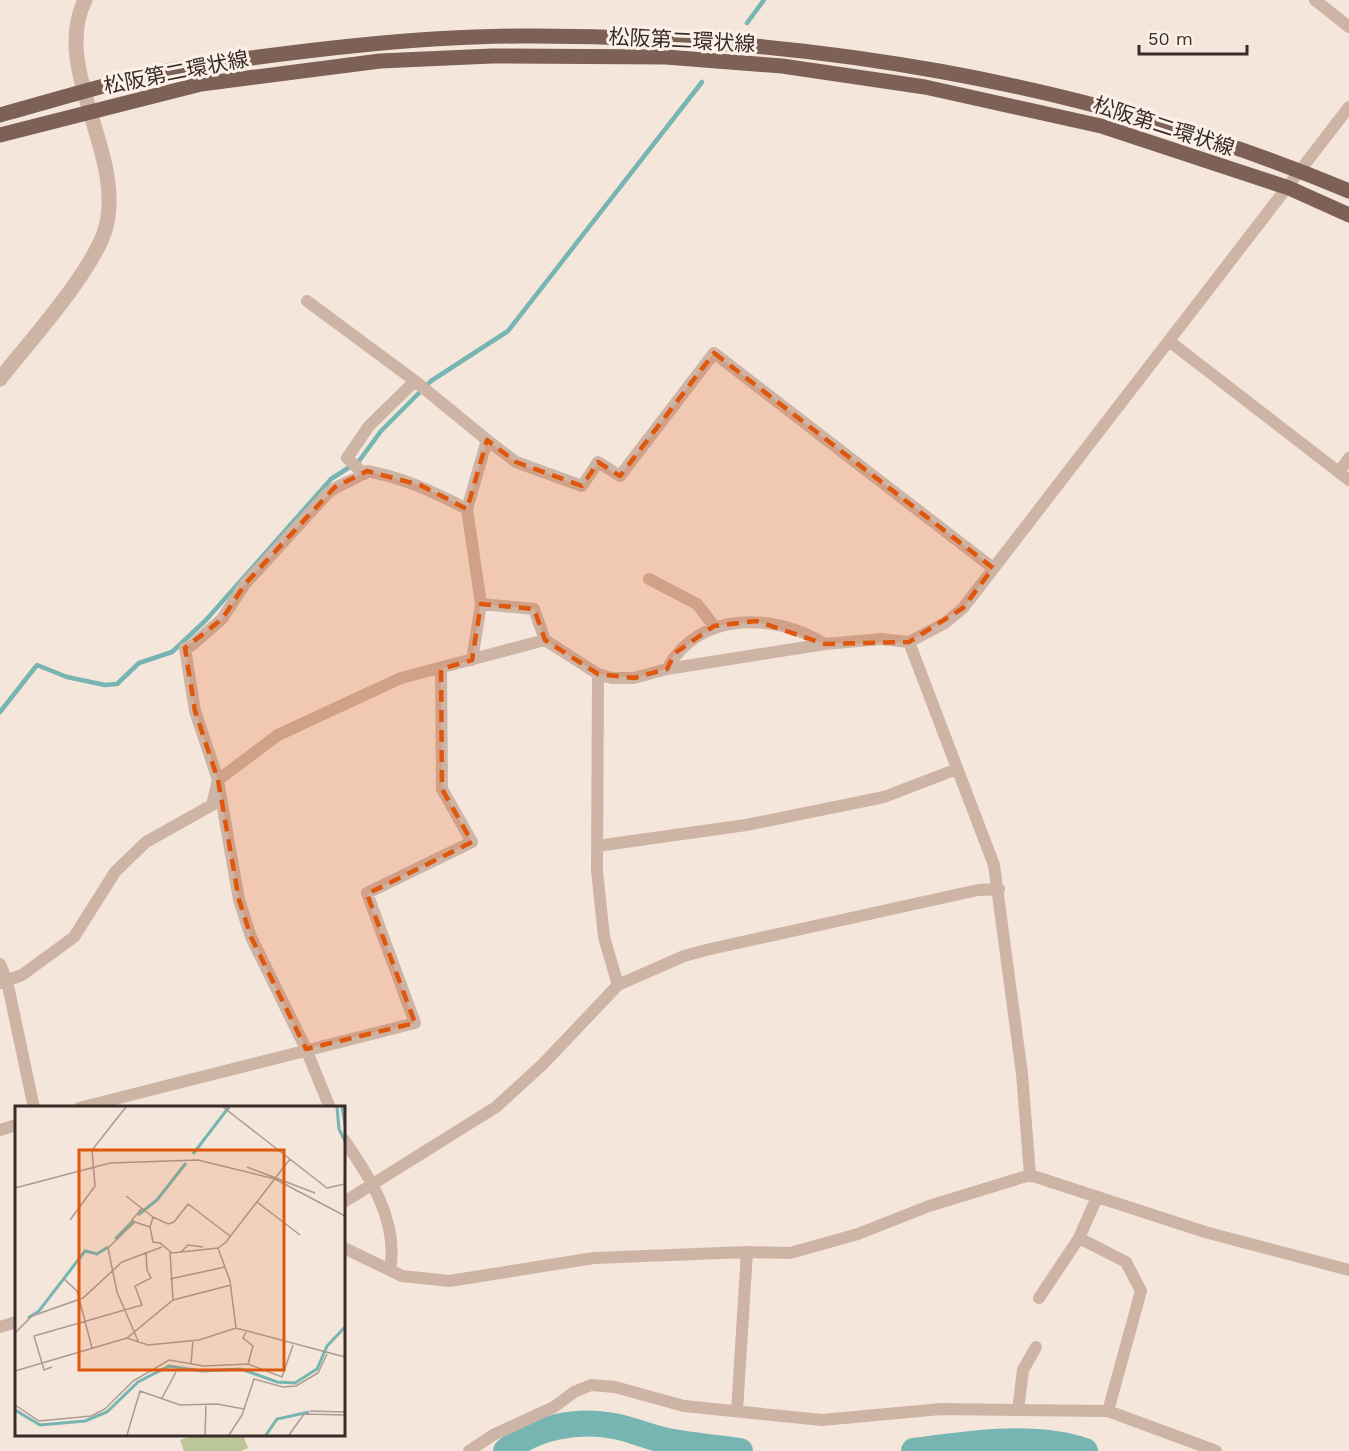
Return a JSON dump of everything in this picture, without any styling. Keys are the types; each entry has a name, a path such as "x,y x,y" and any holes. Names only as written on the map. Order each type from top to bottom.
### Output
{"main road":[{"name":"松阪第二環状線","path":"0,115 198,65 378,45 516,36 671,39 785,48 934,70 1137,116 1301,171 1349,191"},
{"name":"松阪第二環状線","path":"0,135 201,84 380,61 492,56 666,57 782,66 925,87 1101,126 1289,188 1349,215"}],"street":[{"path":"0,379 84,270 102,239 106,224 108,183 76,44 79,14 85,0"},
{"path":"1315,0 1349,27"},
{"path":"481,604 534,609 545,640 598,674 612,678 634,678 667,669 825,644 881,639 909,642 945,623 963,608 1289,188 1349,107"},
{"path":"307,301 516,462 582,486 598,462 620,476 714,353 993,568"},
{"path":"1169,341 1349,480"},
{"path":"363,472 348,459 369,426 415,382"},
{"path":"472,660 481,604 467,509 487,440"},
{"path":"1339,472 1349,458"},
{"path":"330,1106 306,1049 251,937 239,900 218,780 195,711 185,648 191,646 222,619 245,584 328,493 363,472 398,477 467,509"},
{"path":"649,579 697,604 714,626"},
{"path":"667,669 675,653 714,626 756,621 811,636 825,644"},
{"path":"4,982 22,975 74,937 115,872 146,842 212,806 218,780 278,735 401,678 545,640"},
{"path":"909,642 994,865 1022,1074 1030,1175"},
{"path":"84,1106 415,1023 367,894 472,842 442,789 441,669"},
{"path":"598,674 597,846 604,937 618,985"},
{"path":"597,846 746,825 884,796 957,769"},
{"path":"345,1201 496,1107 543,1064 618,985 684,956 706,950 978,890 999,889"},
{"path":"0,964 34,1106"},
{"path":"0,1130 15,1125"},
{"path":"345,1141 373,1182 391,1243 390,1270"},
{"path":"345,1248 402,1276 449,1281 594,1258 747,1251 790,1253 847,1238 929,1206 1030,1175 1205,1232 1349,1270"},
{"path":"1039,1298 1079,1238 1097,1197"},
{"path":"1079,1238 1126,1262 1141,1291 1108,1411"},
{"path":"737,1411 747,1251"},
{"path":"0,1327 15,1323"},
{"path":"1018,1410 1023,1370 1036,1347"},
{"path":"469,1451 493,1436 554,1407 574,1392 591,1385 615,1386 684,1406 822,1420 941,1409 1108,1411 1216,1451"}],"highlighted area":[{"path":"714,353 993,568 963,608 909,642 825,644 756,621 714,626 675,653 667,669 634,678 598,674 545,640 534,609 481,604 472,660 441,669 442,789 472,842 367,894 415,1023 306,1049 251,937 239,900 218,780 195,711 185,648 222,619 245,584 335,487 367,471 420,485 467,509 487,440 516,462 582,486 598,462 620,476"}],"green space":[{"path":"192,1436 243,1436 248,1448 241,1451 184,1451 180,1440"}],"waterway":[{"path":"747,23 764,0"},
{"path":"0,712 37,665 67,677 105,685 117,684 139,663 172,652 206,620 331,479 359,461 381,431 431,381 508,331 702,82"},
{"path":"506,1451 517,1443 543,1431 586,1424 620,1427 672,1442 740,1451"},
{"path":"914,1451 978,1443 1022,1441 1044,1442 1085,1451"}]}
